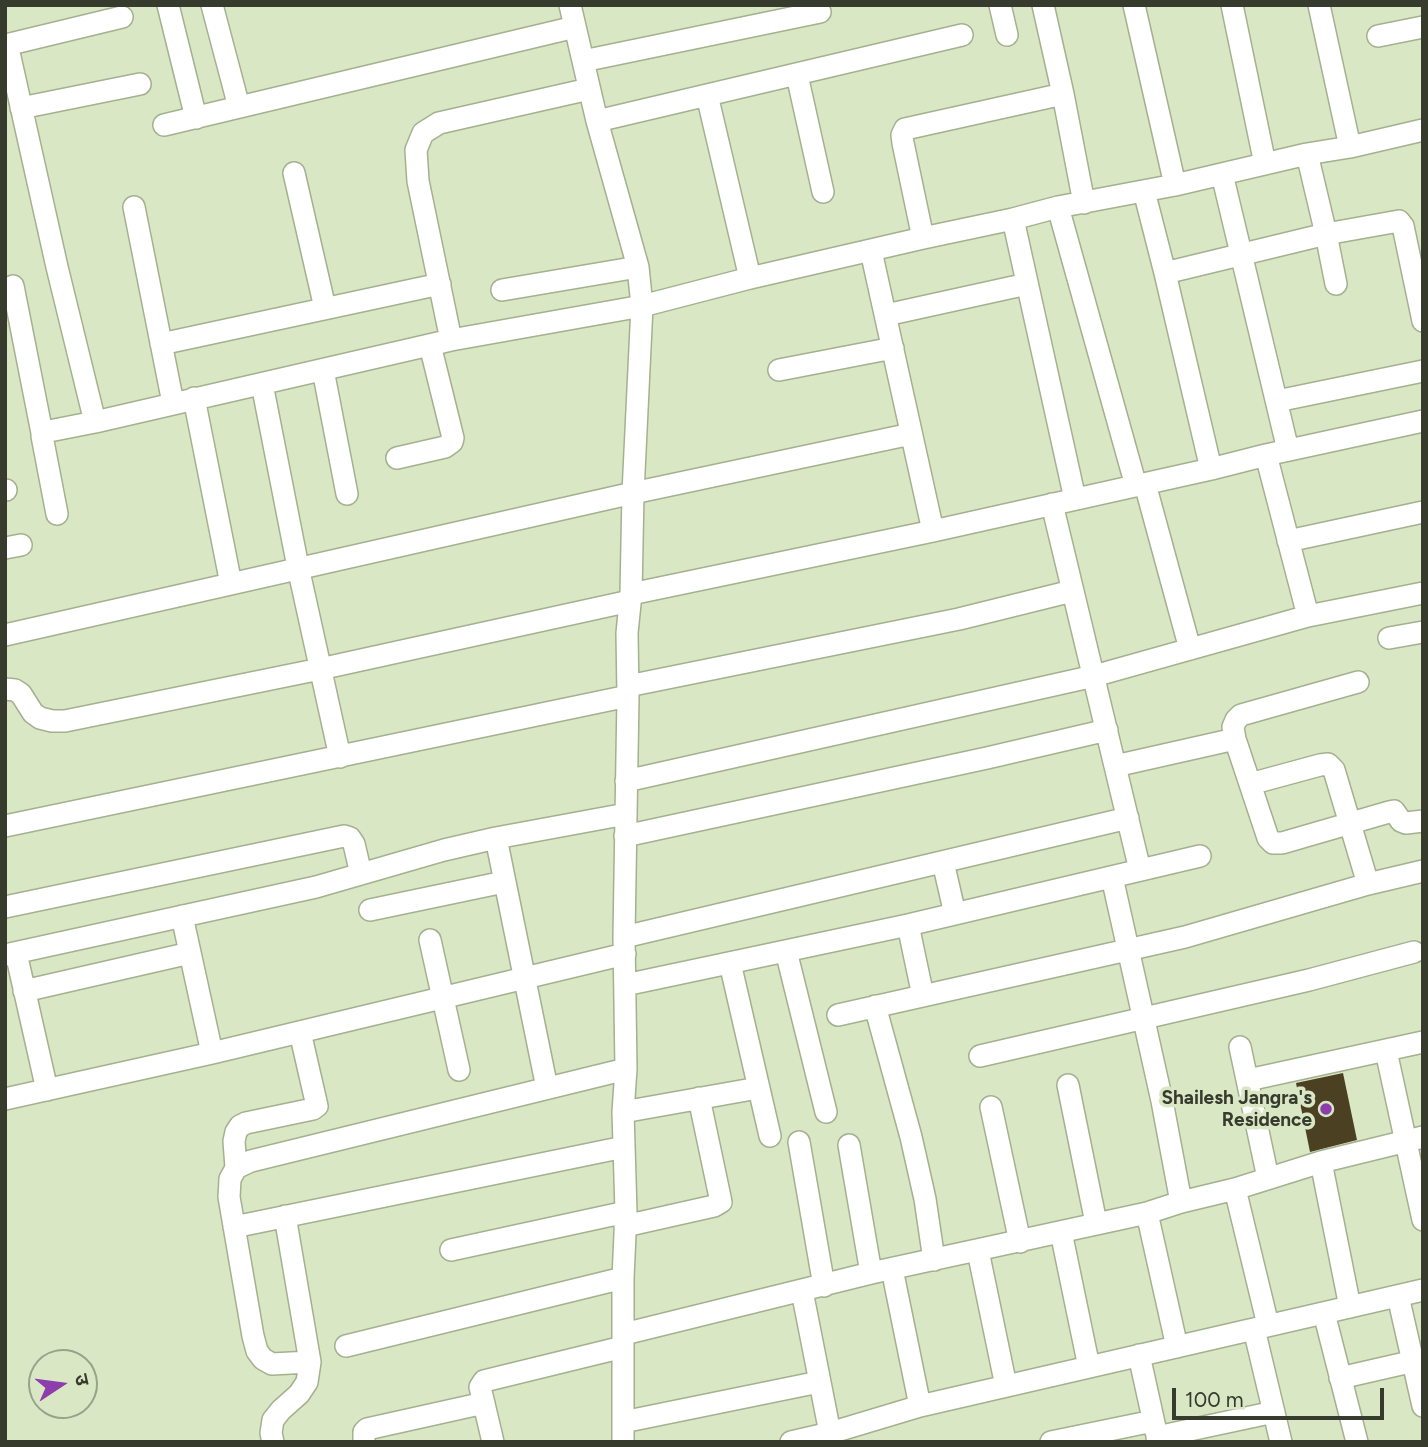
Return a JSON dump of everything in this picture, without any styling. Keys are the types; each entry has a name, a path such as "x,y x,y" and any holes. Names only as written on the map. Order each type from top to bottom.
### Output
{"street":[{"path":"168,5 196,118"},
{"path":"212,5 239,107"},
{"path":"570,5 597,121 638,267 642,306 627,633 623,1432 819,1382"},
{"path":"1000,5 1007,35"},
{"path":"1043,5 1084,203"},
{"path":"1134,5 1175,185"},
{"path":"1232,5 1265,164"},
{"path":"1319,5 1350,147"},
{"path":"583,61 820,12"},
{"path":"95,422 6,45 122,17"},
{"path":"164,125 575,27"},
{"path":"1378,36 1423,27"},
{"path":"597,121 962,35"},
{"path":"797,75 823,192"},
{"path":"21,108 140,84"},
{"path":"397,458 445,447 453,438 441,342 440,284 418,181 416,150 423,133 439,123 589,89"},
{"path":"923,238 902,135 905,129 1063,94"},
{"path":"707,95 750,278"},
{"path":"42,433 441,342 642,306 750,278 1059,207 1175,185 1423,130"},
{"path":"1307,154 1336,284"},
{"path":"294,173 325,309"},
{"path":"1222,174 1288,450"},
{"path":"1144,191 1211,469"},
{"path":"134,207 162,344 184,400 231,584"},
{"path":"1059,207 1190,649"},
{"path":"1013,219 1075,499"},
{"path":"1165,273 1326,234 1399,221 1403,226 1422,310"},
{"path":"871,251 933,531"},
{"path":"502,290 638,267"},
{"path":"162,344 440,284"},
{"path":"886,315 1027,285"},
{"path":"13,286 57,514"},
{"path":"779,370 893,348"},
{"path":"323,370 348,494"},
{"path":"1277,401 1423,371"},
{"path":"262,384 298,567 340,757"},
{"path":"5,689 21,694 33,713 40,718 65,721 320,669 630,597 1423,421"},
{"path":"5,635 298,567 911,434"},
{"path":"1266,455 1308,616"},
{"path":"1052,504 1140,870"},
{"path":"1288,541 1423,512"},
{"path":"5,826 340,757 959,619 1072,591"},
{"path":"626,781 1094,676 1308,616 1423,593"},
{"path":"1389,638 1423,632"},
{"path":"1358,682 1241,715 1236,720 1235,738 1268,838 1273,843 1282,843 1394,811 1406,823 1423,821"},
{"path":"625,836 1107,730"},
{"path":"1115,766 1235,738"},
{"path":"1250,784 1328,764 1334,770 1368,884"},
{"path":"47,1090 24,991 10,954 316,887 496,838 626,814"},
{"path":"5,1100 524,979 625,946 943,862 1128,818"},
{"path":"5,908 344,836 350,838 354,844 361,874"},
{"path":"496,838 547,1088"},
{"path":"625,985 908,925 1200,856"},
{"path":"943,862 955,914"},
{"path":"838,1015 1185,937 1368,884 1423,871"},
{"path":"1112,877 1181,1202"},
{"path":"370,910 504,882"},
{"path":"182,916 212,1053"},
{"path":"908,925 923,996"},
{"path":"430,940 459,1070"},
{"path":"786,951 826,1112"},
{"path":"980,1056 1309,980 1414,952"},
{"path":"24,991 190,953"},
{"path":"730,963 769,1136"},
{"path":"875,1006 911,1137 925,1199 934,1260"},
{"path":"300,1032 317,1106 240,1126 233,1141 236,1168 230,1179 230,1188 234,1227 257,1351 263,1359 272,1364 310,1362"},
{"path":"1248,1080 1423,1042"},
{"path":"1240,1047 1268,1178"},
{"path":"1386,1051 1414,1139 1423,1220"},
{"path":"236,1168 251,1161 626,1069"},
{"path":"1068,1085 1096,1223"},
{"path":"623,1112 758,1088"},
{"path":"451,1250 714,1206 720,1202 699,1098"},
{"path":"991,1107 1020,1242"},
{"path":"493,1442 480,1387 485,1381 623,1340 871,1273 1147,1213 1321,1162 1414,1139"},
{"path":"799,1142 824,1286"},
{"path":"849,1145 871,1273"},
{"path":"234,1227 624,1147"},
{"path":"1321,1162 1350,1307"},
{"path":"1236,1189 1281,1442"},
{"path":"1147,1213 1177,1347"},
{"path":"273,1442 272,1420 299,1394 307,1382 310,1362 285,1216"},
{"path":"1061,1232 1089,1367"},
{"path":"978,1251 1006,1386"},
{"path":"892,1269 920,1406"},
{"path":"346,1346 623,1279"},
{"path":"791,1442 920,1406 1423,1290"},
{"path":"803,1291 830,1433"},
{"path":"1398,1296 1418,1360 1423,1406"},
{"path":"1324,1313 1357,1442"},
{"path":"1139,1356 1156,1433"},
{"path":"1339,1378 1418,1360"},
{"path":"364,1442 364,1432 367,1429 484,1403"},
{"path":"1051,1442 1156,1433 1274,1412"}],"building":[{"name":"Shailesh Jangra's Residence","path":"1343,1073 1357,1140 1310,1152 1296,1083"}],"place":[{"name":"Shailesh Jangra's Residence","path":"1326,1109"}]}
